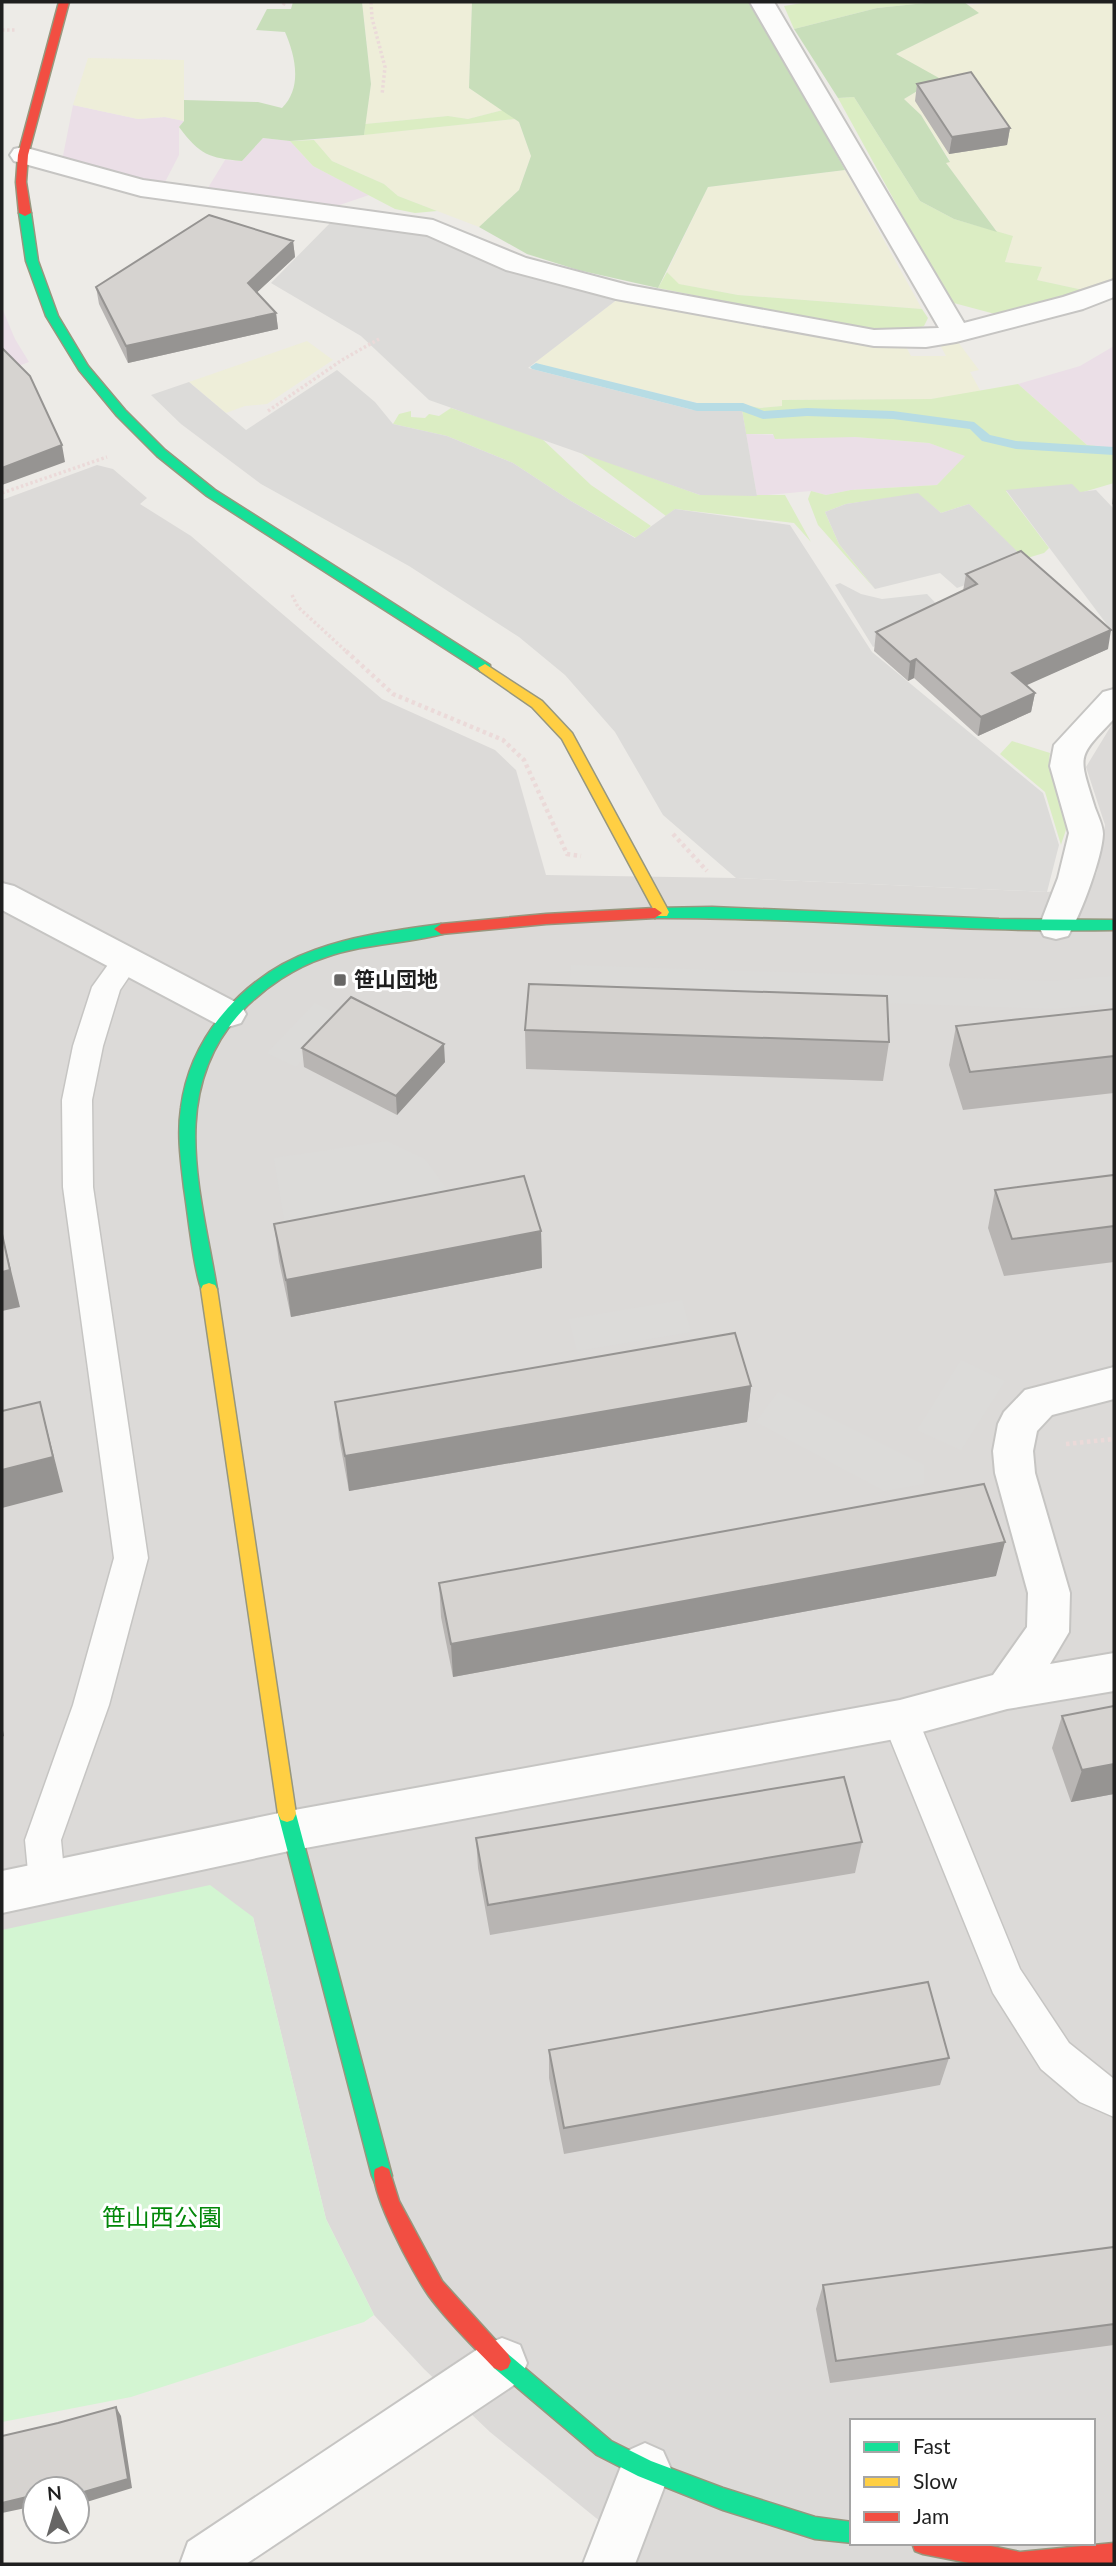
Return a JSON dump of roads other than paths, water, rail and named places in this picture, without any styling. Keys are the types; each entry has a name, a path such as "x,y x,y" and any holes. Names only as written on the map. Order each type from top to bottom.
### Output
{"street":[{"path":"64,2 23,155 21,182 32,261 52,316 83,368 151,443 211,494 506,681 537,704 567,736 662,912"},
{"path":"762,2 956,334"},
{"path":"23,155 141,188 433,228 516,264 626,293 874,338 926,339 956,334 1073,303 1114,288"},
{"path":"1056,927 1075,878 1086,833 1066,766 1070,745 1114,700"},
{"path":"2,895 228,1014"},
{"path":"850,2533 815,2528 723,2499 645,2469 604,2448 502,2363 435,2288 390,2204 289,1831 187,1142 189,1089 199,1059 228,1014 261,985 308,958 377,938 510,922 662,912 1056,927 1114,925"},
{"path":"1007,1690 1048,1632 1049,1593 1016,1473 1013,1451 1018,1424 1039,1402 1114,1383"},
{"path":"2,1892 289,1831 900,1720 1007,1690 1114,1672"},
{"path":"206,2564 206,2560 502,2363"},
{"path":"609,2564 645,2469"},
{"path":"932,2545 1022,2564 1114,2554"}],"lane":[{"path":"47,1882 43,1840 91,1705 131,1558 78,1175 77,1100 88,1046 106,987 125,962"},
{"path":"900,1720 1006,1980 1055,2056 1094,2090 1114,2098"}],"waterway":[{"path":"536,367 697,407 743,407 763,415 807,412 893,415 974,426 986,438 1016,445 1114,451"}],"place":[{"name":"笹山団地","path":"340,980"}],"park label":[{"name":"笹山西公園","path":"162,2218"}]}
